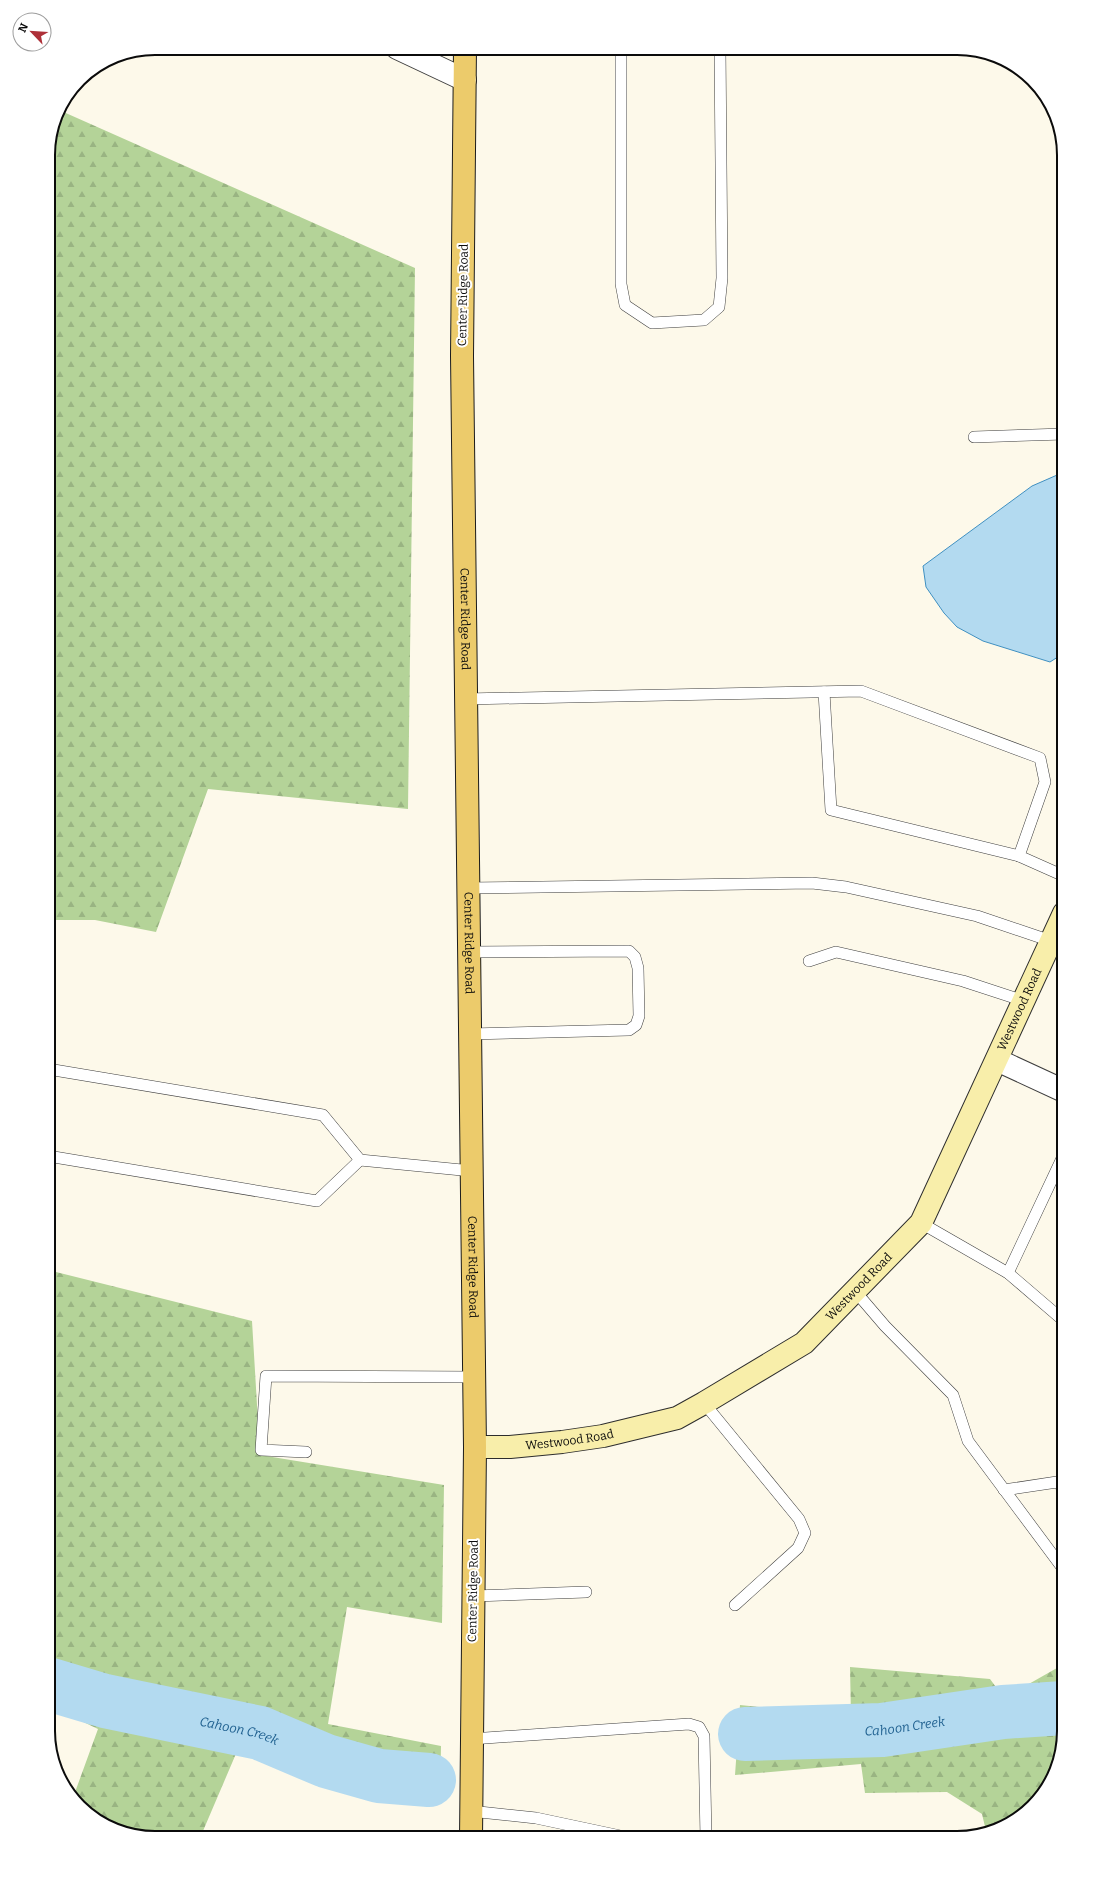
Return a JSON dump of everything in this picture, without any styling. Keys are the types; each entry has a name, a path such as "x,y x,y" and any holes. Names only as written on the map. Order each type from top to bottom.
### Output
{"main road":[{"name":"Center Ridge Road","path":"464,55 462,356 475,1447 470,1831"}],"street":[{"path":"412,55 465,80"},
{"name":"Westwood Road","path":"475,1447 515,1446 603,1436 677,1418 804,1343 921,1223 1057,929"},
{"path":"997,1060 1057,1088"}],"lane":[{"path":"621,55 621,284 625,305 652,323 704,320 719,307 722,278 720,55"},
{"path":"974,437 1057,434"},
{"path":"466,699 861,691 1040,758 1045,782 1019,856"},
{"path":"824,692 831,810 1019,856 1057,873"},
{"path":"469,888 812,883 846,887 977,916 1051,942"},
{"path":"469,952 629,951 635,957 638,968 639,1016 636,1025 629,1030 470,1034"},
{"path":"809,961 836,952 963,981 1024,1001"},
{"path":"55,1070 323,1115 360,1160 472,1171"},
{"path":"55,1157 317,1201 360,1160"},
{"path":"1008,1273 1057,1169"},
{"path":"921,1223 1008,1273 1057,1315"},
{"path":"854,1291 885,1326 953,1394 968,1441 1057,1561"},
{"path":"306,1452 261,1450 266,1376 474,1377"},
{"path":"704,1403 799,1519 805,1533 798,1548 735,1605"},
{"path":"1004,1490 1057,1482"},
{"path":"474,1596 586,1592"},
{"path":"471,1739 689,1724 699,1727 704,1736 706,1831"},
{"path":"470,1811 536,1818 589,1831"}],"green space":[{"path":"65,113 415,268 408,809 208,789 156,932 95,920 55,920 55,149 58,129"},
{"path":"55,1272 252,1321 260,1455 444,1485 442,1623 347,1607 328,1724 441,1746 440,1796 241,1742 203,1831 149,1831 136,1829 111,1821 89,1806 76,1791 98,1729 55,1708"},
{"path":"850,1667 990,1679 1004,1698 1057,1668 1056,1744 1054,1757 1044,1781 1023,1806 1001,1821 989,1826 985,1827 982,1814 947,1792 865,1793 861,1764 735,1775 740,1705 851,1716"}],"water":[{"path":"1057,475 1057,658 1050,662 983,641 957,627 944,613 926,587 923,566 1032,486"}],"waterway":[{"name":"Cahoon Creek","path":"55,1686 105,1701 260,1733 326,1761 379,1776 429,1780"},
{"name":"Cahoon Creek","path":"745,1734 882,1730 1003,1712 1057,1708"}]}
